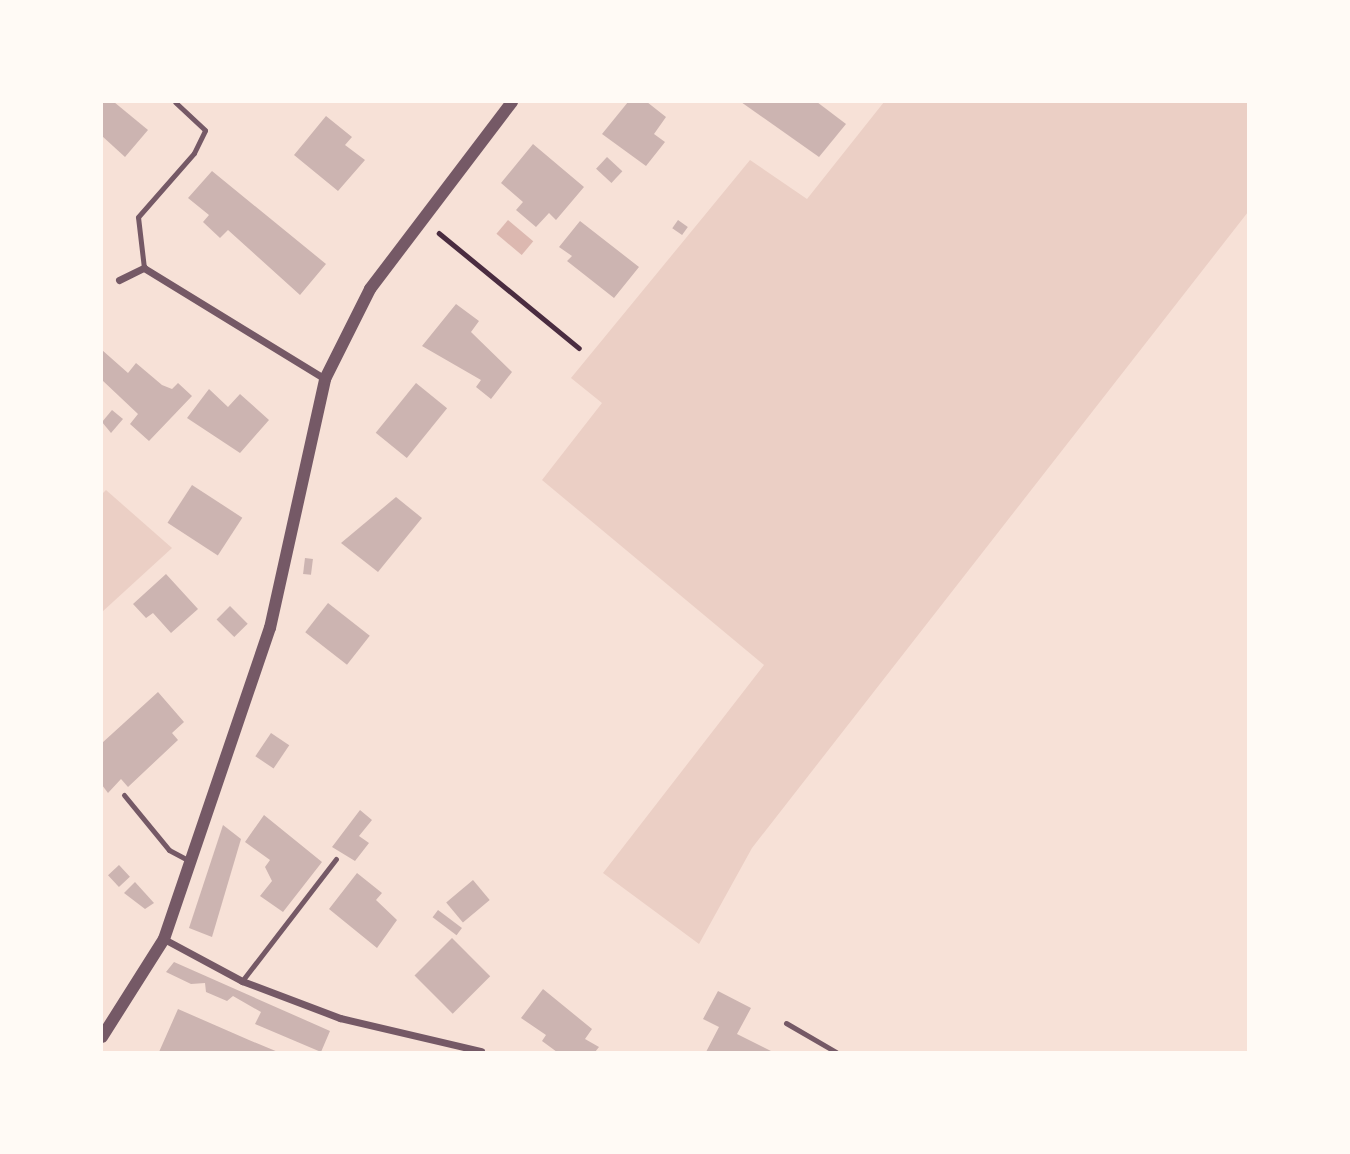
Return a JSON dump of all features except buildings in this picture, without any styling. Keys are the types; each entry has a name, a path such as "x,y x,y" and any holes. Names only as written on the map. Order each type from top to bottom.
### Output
{"street":[{"path":"102,1037 164,939 191,862 270,628 325,379 370,289 512,102"},
{"path":"120,279 144,268 325,379"},
{"path":"164,939 242,981 340,1018 481,1051"}],"lane":[{"path":"144,268 138,217 194,153 205,130 175,102"},
{"path":"124,795 169,850 191,862"},
{"path":"242,981 336,859"},
{"path":"786,1023 836,1052"}],"path":[{"path":"422,219 579,348"}],"shaded area":[{"path":"884,102 1248,102 1248,212 752,848 699,944 603,873 764,665 542,480 602,403 571,378 750,160 807,199"},
{"path":"508,220 533,241 522,255 496,234"},
{"path":"106,490 172,548 102,612 102,494"}]}
